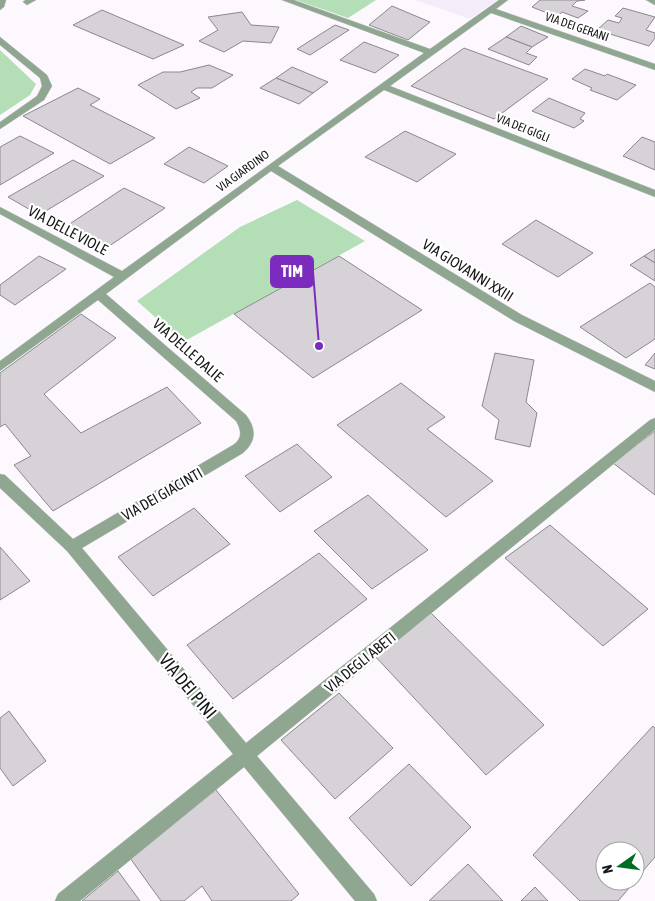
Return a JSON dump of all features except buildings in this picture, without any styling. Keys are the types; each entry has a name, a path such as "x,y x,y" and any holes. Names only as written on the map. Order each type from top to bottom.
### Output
{"street":[{"path":"0,7 2,0"},
{"path":"286,0 431,52"},
{"name":"VIA GIARDINO","path":"0,367 271,166 504,0"},
{"path":"650,0 655,2"},
{"name":"VIA DEI GERANI","path":"490,10 655,67"},
{"path":"0,40 44,77 47,86 40,98 0,126"},
{"name":"VIA DEI GIGLI","path":"382,86 655,194"},
{"name":"VIA GIOVANNI XXIII","path":"271,166 512,314 574,348 655,386"},
{"name":"VIA DELLE VIOLE","path":"0,210 122,276"},
{"name":"VIA DELLE DALIE","path":"98,294 241,418 248,429 248,437"},
{"name":"VIA DEGLI ABETI","path":"65,901 655,423"},
{"name":"VIA DEI GIACINTI","path":"72,547 238,449 248,437"},
{"name":"VIA DEI PINI","path":"0,479 72,547 367,901"}],"shaded area":[{"path":"415,0 497,0 470,19"}],"green space":[{"path":"296,0 376,0 348,18"},
{"path":"0,50 36,84 30,95 0,115"},
{"path":"297,200 365,241 183,342 137,301 240,227"}],"place":[{"name":"TIM","path":"319,346"}]}
